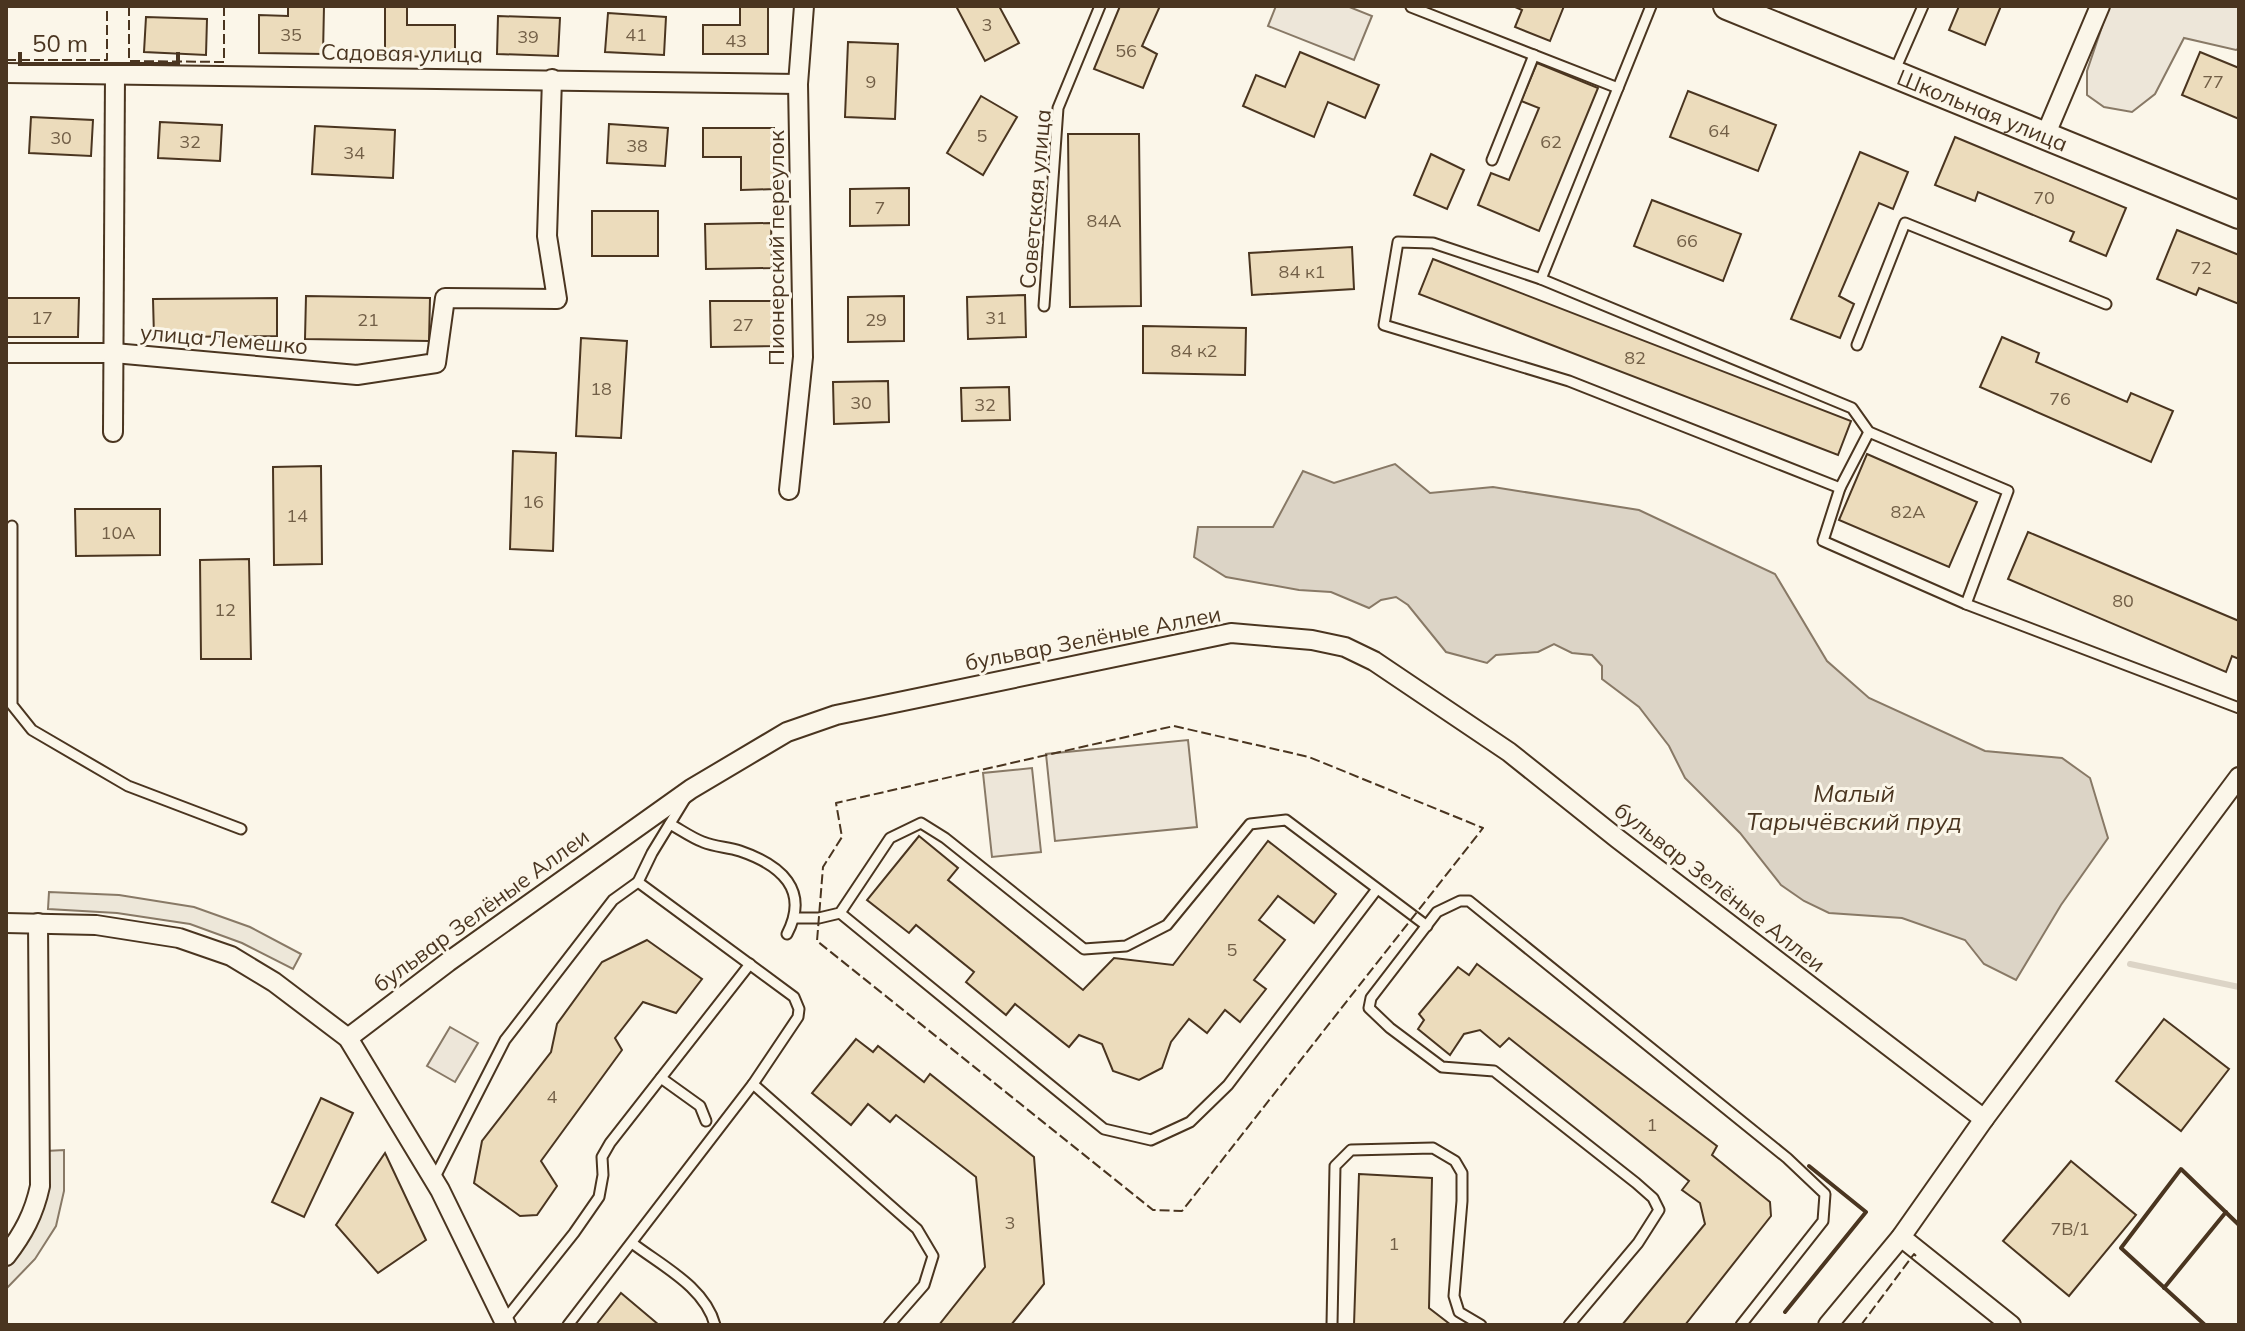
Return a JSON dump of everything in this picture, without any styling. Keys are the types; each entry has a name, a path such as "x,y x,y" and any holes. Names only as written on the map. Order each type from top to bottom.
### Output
{"main road":[{"name":"Школьная улица","path":"1727,6 2239,215"}],"street":[{"name":"Пионерский переулок","path":"789,490 803,357 798,84 804,6"},
{"path":"2045,136 2100,6"},
{"name":"Садовая улица","path":"6,73 798,84"},
{"path":"113,432 115,74"},
{"name":"улица Лемешко","path":"6,353 114,353 357,375 436,363 445,298 557,299 547,236 552,79"},
{"name":"бульвар Зелёные Аллеи","path":"348,1038 691,789 787,732 836,715 1231,633 1312,640 1345,647 1374,661 1509,752 1984,1119"},
{"path":"1828,1325 1901,1237 1984,1119 2239,777"},
{"path":"6,923 96,925 179,938 231,956 274,982 348,1038 434,1179 505,1323"},
{"path":"6,1256 24,1232 35,1210 40,1186 38,923"},
{"path":"1901,1237 2011,1325"}],"lane":[{"name":"Советская улица","path":"1044,306 1058,108 1100,6"},
{"path":"1541,279 1651,6"},
{"path":"1893,74 1923,6"},
{"path":"1411,7 1618,88"},
{"path":"1492,160 1534,55"},
{"path":"1857,345 1905,223 2106,304"},
{"path":"1840,488 1569,381 1384,325 1398,242 1433,243 1541,279 1852,408 1869,432 2008,491 1966,604"},
{"path":"1869,432 1840,488 1823,541 1966,604 2239,708"},
{"path":"12,526 9,705 32,730 128,786 241,829"},
{"path":"434,1179 505,1040 613,900 638,882 691,789"},
{"path":"794,918 819,918 840,913 890,838 921,823 945,838 1084,949 1126,946 1167,925 1250,824 1286,820 1427,926"},
{"path":"670,824 701,842 740,851 766,862 785,877 794,889 797,908 787,934"},
{"path":"568,1325 753,1084 795,1023 799,1009 794,997 638,882"},
{"path":"840,913 1104,1129 1151,1140 1190,1122 1228,1085 1377,889"},
{"path":"1569,1325 1638,1243 1659,1210 1653,1198 1636,1183 1494,1071 1442,1067 1369,1008 1371,998 1437,912 1460,901 1469,901 1787,1158 1825,1194 1823,1221 1741,1325"},
{"path":"505,1323 599,1197 602,1157 610,1143 750,964"},
{"path":"661,1078 700,1106 706,1121"},
{"path":"753,1084 917,1229 933,1256 924,1285 889,1325"},
{"path":"1332,1325 1335,1166 1351,1150 1433,1148 1455,1161 1462,1173 1454,1296 1459,1312 1481,1325"},
{"path":"632,1243 701,1296 710,1308 715,1325"}],"shaded area":[{"path":"1276,6 1347,6 1372,16 1354,60 1268,26"},
{"path":"2109,6 2239,6 2239,48 2236,50 2184,38 2155,94 2132,112 2104,107 2087,95 2087,71"},
{"path":"1188,740 1197,827 1055,841 1046,754"},
{"path":"1032,768 1041,852 992,857 983,773"},
{"path":"49,892 119,895 194,907 250,927 301,954 293,969 242,943 190,924 117,913 48,909"},
{"path":"450,1027 478,1043 455,1082 427,1066"},
{"path":"64,1150 64,1191 56,1226 35,1259 6,1289 6,1264 21,1248 40,1218 47,1189 46,1151"}],"water":[{"name":"Малый Тарычёвский пруд","path":"1395,464 1430,493 1493,487 1639,510 1775,574 1827,661 1869,698 1985,751 2062,758 2090,778 2108,838 2061,905 2016,980 1984,964 1965,940 1902,918 1829,913 1781,885 1740,833 1685,778 1669,746 1639,707 1602,679 1602,666 1592,655 1572,653 1554,644 1538,652 1496,655 1487,663 1446,652 1408,605 1396,597 1381,600 1369,608 1331,592 1299,590 1226,577 1194,557 1198,527 1273,527 1303,471 1334,483"}],"building":[{"path":"288,6 324,6 323,54 259,53 259,15 288,16"},
{"path":"385,6 407,6 407,25 455,25 455,57 385,56"},
{"path":"740,6 768,6 768,54 703,54 703,25 740,25"},
{"path":"956,6 999,6 1019,43 985,61"},
{"path":"1120,6 1160,6 1142,46 1157,54 1143,88 1094,69"},
{"path":"1513,6 1564,6 1550,41 1515,27 1522,10"},
{"path":"1959,6 2001,6 1985,45 1949,30"},
{"path":"608,13 666,17 664,55 605,52"},
{"path":"498,16 560,18 558,56 497,54"},
{"path":"146,17 207,19 206,55 144,52"},
{"path":"848,42 898,44 895,119 845,117"},
{"path":"1300,52 1379,85 1365,118 1328,102 1314,137 1243,106 1256,75 1285,87"},
{"path":"2200,52 2239,68 2239,119 2182,95"},
{"path":"1537,63 1598,88 1539,231 1478,205 1491,173 1509,180 1539,108 1521,101"},
{"path":"1688,91 1776,125 1758,171 1670,137"},
{"path":"981,96 1017,117 983,175 947,153"},
{"path":"31,117 93,120 91,156 29,153"},
{"path":"160,122 222,125 220,161 158,158"},
{"path":"609,124 668,128 665,166 607,163"},
{"path":"315,126 395,130 393,178 312,174"},
{"path":"703,128 774,128 775,189 741,190 741,157 703,157"},
{"path":"1068,134 1139,134 1141,306 1070,307"},
{"path":"1955,137 2126,208 2106,256 2070,241 2074,232 1978,192 1975,201 1935,185"},
{"path":"1860,152 1908,172 1893,209 1879,203 1839,296 1854,304 1840,338 1791,319"},
{"path":"1431,154 1464,170 1447,209 1414,195"},
{"path":"909,188 909,225 850,226 850,189"},
{"path":"1652,200 1741,234 1723,281 1634,246"},
{"path":"592,211 658,211 658,256 592,256"},
{"path":"771,223 772,268 706,269 705,224"},
{"path":"2177,230 2239,255 2239,304 2199,288 2196,295 2157,279"},
{"path":"1352,247 1354,289 1252,295 1249,253"},
{"path":"1433,259 1851,421 1838,455 1419,294"},
{"path":"1025,295 1026,337 968,339 967,297"},
{"path":"306,296 430,298 429,341 305,339"},
{"path":"904,296 904,341 848,342 848,297"},
{"path":"6,298 79,298 78,337 6,337"},
{"path":"277,298 277,336 154,337 153,299"},
{"path":"710,301 776,301 777,346 711,347"},
{"path":"1143,326 1246,328 1245,375 1143,373"},
{"path":"2002,337 2039,353 2036,362 2127,402 2131,393 2173,411 2151,462 1980,387"},
{"path":"581,338 627,341 621,438 576,436"},
{"path":"888,381 889,422 834,424 833,382"},
{"path":"1009,387 1010,420 962,421 961,388"},
{"path":"513,451 556,453 553,551 510,549"},
{"path":"1867,454 1977,502 1949,567 1839,520"},
{"path":"321,466 322,564 274,565 273,467"},
{"path":"75,509 160,509 160,555 76,556"},
{"path":"2028,532 2239,621 2239,659 2232,656 2226,672 2008,579"},
{"path":"249,559 251,659 201,659 200,560"},
{"path":"919,836 958,868 948,880 1083,990 1114,958 1173,965 1268,841 1336,894 1314,923 1278,896 1259,920 1285,940 1254,980 1266,989 1240,1022 1225,1010 1207,1033 1189,1019 1171,1042 1162,1068 1139,1080 1113,1071 1102,1044 1079,1035 1069,1047 1015,1004 1006,1015 966,982 974,972 916,925 909,933 867,900"},
{"path":"647,940 702,979 676,1013 643,1002 615,1038 622,1050 541,1161 557,1186 537,1215 520,1216 474,1183 482,1141 551,1052 557,1024 602,962"},
{"path":"1477,964 1717,1146 1712,1155 1770,1202 1771,1216 1685,1325 1622,1325 1705,1224 1700,1203 1682,1190 1689,1181 1509,1038 1500,1047 1480,1030 1464,1034 1450,1055 1418,1029 1424,1020 1419,1014 1458,967 1469,975"},
{"path":"2164,1019 2229,1069 2181,1131 2116,1081"},
{"path":"856,1039 873,1052 878,1046 924,1082 930,1074 1034,1157 1044,1284 1011,1325 939,1325 985,1267 976,1177 896,1115 890,1122 868,1104 851,1125 812,1093"},
{"path":"321,1098 353,1113 304,1217 272,1202"},
{"path":"385,1153 426,1240 378,1273 336,1225"},
{"path":"2071,1161 2136,1215 2069,1296 2003,1241"},
{"path":"1359,1174 1432,1178 1429,1308 1451,1325 1354,1325"},
{"path":"621,1293 659,1325 596,1325"}],"waterway":[{"path":"2130,964 2239,987"}],"fence":[{"path":"6,60 107,60 107,6"},
{"path":"129,6 129,61 224,62 224,6"},
{"path":"1174,726 1309,757 1483,828 1182,1211 1153,1210 817,941 823,867 842,837 836,803 1174,726"},
{"path":"1861,1325 1914,1254 1916,1256"}],"wall":[{"path":"1785,1312 1866,1212 1809,1166"},
{"path":"2205,1325 2121,1248 2181,1169 2239,1225"},
{"path":"2164,1288 2226,1212"}]}
